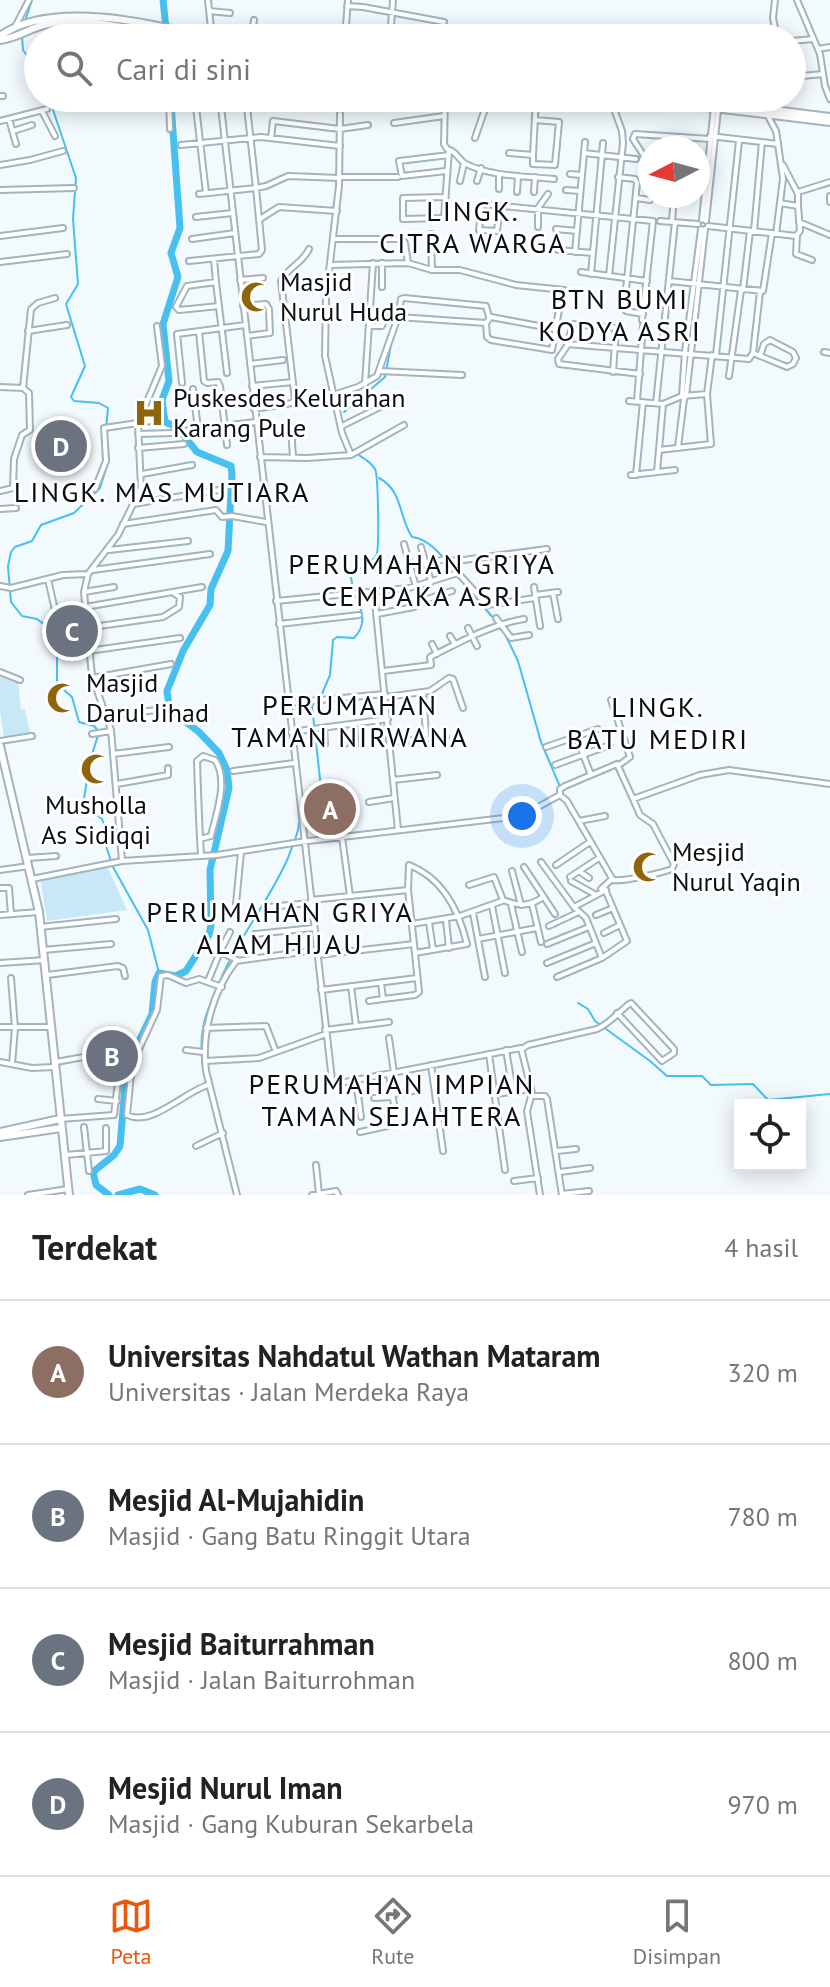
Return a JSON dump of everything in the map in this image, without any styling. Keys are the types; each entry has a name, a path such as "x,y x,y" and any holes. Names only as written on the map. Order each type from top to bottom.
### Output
{"main road":[{"path":"25,24 50,17 103,24"},
{"path":"46,24 79,20 101,24"},
{"path":"0,38 24,24"},
{"path":"0,38 24,33"},
{"path":"776,112 830,120"},
{"path":"0,744 2,772 39,912 69,1192"},
{"path":"0,1134 60,1123"}],"street":[{"path":"21,25 29,0"},
{"path":"208,0 209,24"},
{"path":"392,24 393,0"},
{"path":"774,24 775,0"},
{"path":"797,0 818,49 830,99"},
{"path":"346,24 347,3 444,22"},
{"path":"209,11 230,13"},
{"path":"253,24 254,20"},
{"path":"806,40 813,39"},
{"path":"818,49 830,47"},
{"path":"806,76 823,74"},
{"path":"0,121 36,112"},
{"path":"45,112 55,136"},
{"path":"169,112 170,129"},
{"path":"197,112 206,193"},
{"path":"221,112 332,1080 339,1083 522,1049 597,1029 617,1013 633,1003 674,1049 674,1053 662,1061 617,1013"},
{"path":"189,261 260,253 247,112"},
{"path":"444,112 443,142 449,152 446,171 445,197 443,219 403,219 403,198 445,197"},
{"path":"475,138 484,112"},
{"path":"535,112 533,155 533,164 555,165 559,122 535,120"},
{"path":"609,276 622,131 615,112"},
{"path":"678,447 715,112"},
{"path":"660,221 795,235 800,231 797,192 782,163 768,112"},
{"path":"340,114 340,178 326,297 325,345 343,425 354,454"},
{"path":"394,123 444,116"},
{"path":"9,119 16,144"},
{"path":"271,138 273,121 340,129 368,125"},
{"path":"13,131 32,125"},
{"path":"638,147 633,139 638,133 671,136"},
{"path":"711,137 775,143"},
{"path":"181,145 271,138 340,146"},
{"path":"659,450 711,444 707,394 739,141"},
{"path":"575,252 585,142"},
{"path":"729,376 752,231 762,142"},
{"path":"591,274 603,143"},
{"path":"0,165 63,151"},
{"path":"446,171 402,176 399,161 455,151 464,163 499,175 554,179"},
{"path":"509,153 533,155"},
{"path":"584,153 636,159"},
{"path":"460,181 464,163"},
{"path":"567,344 747,359 753,353 780,203 782,163"},
{"path":"477,181 481,168"},
{"path":"570,174 581,175"},
{"path":"499,175 499,189"},
{"path":"199,194 256,188 288,176 398,177"},
{"path":"517,192 518,176"},
{"path":"534,192 535,177"},
{"path":"618,177 636,179 624,310 643,319"},
{"path":"797,192 830,182"},
{"path":"0,190 74,188"},
{"path":"566,190 580,191"},
{"path":"538,227 538,208 548,194"},
{"path":"780,203 798,206"},
{"path":"500,206 497,231 479,230 481,204 653,221 633,475 675,470"},
{"path":"259,220 279,207 337,211"},
{"path":"656,403 670,281 674,208"},
{"path":"196,217 232,213"},
{"path":"799,222 830,235"},
{"path":"0,236 63,228"},
{"path":"556,229 577,231"},
{"path":"192,239 235,233"},
{"path":"431,234 432,270"},
{"path":"795,235 795,253 812,260"},
{"path":"335,239 402,239 408,263"},
{"path":"254,409 293,402 281,281 305,258 309,249"},
{"path":"558,250 593,253"},
{"path":"0,262 67,254"},
{"path":"214,259 227,373"},
{"path":"365,384 373,263"},
{"path":"382,263 382,287"},
{"path":"332,265 408,263 432,270 460,270 516,285 564,290 552,350 491,340 487,337 486,323 490,317"},
{"path":"581,272 647,281"},
{"path":"240,280 263,278"},
{"path":"670,281 763,290"},
{"path":"216,282 186,287 176,309 219,306"},
{"path":"23,388 32,307 55,298"},
{"path":"384,371 403,298 486,306 490,317"},
{"path":"243,306 266,304 270,320 270,333 247,336"},
{"path":"369,326 382,326 385,317"},
{"path":"490,317 555,329"},
{"path":"397,320 486,323"},
{"path":"613,372 616,328 573,324 558,359 561,364 613,372 640,374"},
{"path":"28,331 67,325"},
{"path":"182,383 178,334 245,325"},
{"path":"122,861 111,731 108,715 92,678 84,592 89,572 107,551 141,488 138,423 162,366 157,326"},
{"path":"199,332 204,381 219,384 227,445"},
{"path":"753,353 760,356 787,367 796,359 793,352 770,340 765,342 760,356"},
{"path":"250,364 283,360"},
{"path":"335,394 365,384 384,371 462,375"},
{"path":"252,386 293,382"},
{"path":"0,387 23,388 29,393 30,430 22,435 14,459 13,488 0,491"},
{"path":"193,389 198,429"},
{"path":"629,401 663,404 707,394"},
{"path":"343,425 386,404"},
{"path":"657,472 663,404"},
{"path":"95,489 106,461 108,428 158,420"},
{"path":"188,430 256,422"},
{"path":"260,457 354,454 404,425"},
{"path":"291,427 293,458"},
{"path":"138,434 173,433"},
{"path":"138,448 184,444"},
{"path":"142,474 192,465"},
{"path":"133,504 219,490"},
{"path":"0,509 16,508"},
{"path":"123,524 214,510 220,517 267,522"},
{"path":"107,551 188,541"},
{"path":"404,544 416,587"},
{"path":"421,547 431,582"},
{"path":"427,564 547,549"},
{"path":"0,586 10,588 63,575 210,554"},
{"path":"276,601 416,587 460,574 487,605 555,592 558,619"},
{"path":"48,579 56,615 85,614"},
{"path":"84,592 114,587"},
{"path":"85,607 202,587"},
{"path":"534,587 540,626"},
{"path":"377,614 414,607 418,602 452,591"},
{"path":"374,592 398,830"},
{"path":"85,628 165,616 180,604 178,595 173,593"},
{"path":"279,624 359,615"},
{"path":"496,618 511,638 529,635"},
{"path":"383,671 431,665 430,657 455,644 502,623 524,619"},
{"path":"468,628 477,646"},
{"path":"450,636 455,644"},
{"path":"88,651 180,638"},
{"path":"432,644 437,654"},
{"path":"92,678 171,664"},
{"path":"0,672 20,680"},
{"path":"288,703 423,692 451,678 463,708"},
{"path":"423,692 426,735"},
{"path":"32,879 114,862 217,855 305,841 516,817 630,757 611,700"},
{"path":"108,715 158,710"},
{"path":"291,732 388,719"},
{"path":"377,721 380,742"},
{"path":"360,724 362,745"},
{"path":"343,726 345,744"},
{"path":"324,728 325,744"},
{"path":"546,747 598,729"},
{"path":"96,733 111,731"},
{"path":"0,744 32,736"},
{"path":"576,736 591,775"},
{"path":"390,742 446,737"},
{"path":"555,765 610,745"},
{"path":"113,754 169,747"},
{"path":"200,839 211,836 220,790 219,765 206,756 200,756 197,761 200,839 202,855"},
{"path":"233,771 294,763"},
{"path":"561,791 612,879 617,882 672,869 674,864 653,824 640,815 619,765"},
{"path":"117,784 168,775 168,768"},
{"path":"633,799 710,772 741,771 830,784"},
{"path":"393,780 437,775"},
{"path":"369,802 394,798"},
{"path":"579,821 605,816"},
{"path":"342,837 350,896"},
{"path":"556,865 590,842"},
{"path":"236,904 241,852"},
{"path":"0,870 56,856"},
{"path":"596,895 571,879 599,858"},
{"path":"541,862 589,927 602,958"},
{"path":"369,1001 416,995 420,991 417,978 408,890 409,865 443,888 460,916 467,945 415,953"},
{"path":"524,867 555,914"},
{"path":"512,871 521,905"},
{"path":"579,871 589,878"},
{"path":"469,885 494,877 503,900 521,905 532,904 543,897"},
{"path":"574,907 596,895 612,879"},
{"path":"0,888 9,888 11,914"},
{"path":"557,977 602,958 627,941 603,889"},
{"path":"268,907 408,890"},
{"path":"412,924 446,920 503,900"},
{"path":"511,903 522,952"},
{"path":"532,904 544,943 589,927"},
{"path":"492,906 505,973"},
{"path":"596,915 613,908"},
{"path":"0,915 39,912"},
{"path":"473,912 485,977"},
{"path":"549,926 579,912"},
{"path":"40,927 116,919"},
{"path":"446,920 449,948"},
{"path":"429,922 433,950"},
{"path":"604,933 620,925"},
{"path":"255,934 314,928"},
{"path":"478,939 537,928"},
{"path":"208,981 230,932"},
{"path":"547,963 596,943"},
{"path":"43,950 111,944"},
{"path":"220,952 235,959 414,944"},
{"path":"235,959 220,986 206,1028 203,1052 207,1085 237,1195"},
{"path":"0,963 45,960"},
{"path":"47,975 118,966 123,968 125,976"},
{"path":"207,1085 154,1114 132,1118 127,1115 132,1064 157,1010 161,976 168,975 186,983 199,979 220,986"},
{"path":"11,978 15,1028 12,1064"},
{"path":"321,990 417,978"},
{"path":"381,983 383,999"},
{"path":"351,986 356,1026"},
{"path":"205,1061 246,1060 326,1032 389,1022"},
{"path":"206,1028 266,1026 276,1052"},
{"path":"0,1027 51,1027"},
{"path":"360,1132 387,1126 388,1116 395,1109 389,1038"},
{"path":"522,1049 531,1092 527,1111 540,1195"},
{"path":"186,1050 203,1052"},
{"path":"506,1050 513,1091"},
{"path":"0,1062 32,1068 100,1054"},
{"path":"489,1054 505,1170"},
{"path":"60,1123 115,1114 120,1065"},
{"path":"431,1065 443,1151"},
{"path":"356,1080 361,1117"},
{"path":"374,1098 413,1091"},
{"path":"496,1094 531,1092 547,1097 562,1194 589,1191"},
{"path":"98,1099 117,1101"},
{"path":"84,1127 89,1171"},
{"path":"63,1155 107,1150 106,1128"},
{"path":"196,1146 221,1134"},
{"path":"557,1151 576,1149"},
{"path":"316,1165 319,1194"},
{"path":"560,1172 590,1168"},
{"path":"514,1181 538,1178"},
{"path":"312,1195 336,1191 338,1195"},
{"path":"28,1195 69,1192"}],"shaded area":[{"path":"0,673 18,682 21,709 25,709 30,733 4,737 0,712"},
{"path":"107,866 127,910 47,921 40,877"}],"waterway":[{"path":"25,21 32,0"},
{"path":"163,0 166,24"},
{"path":"22,36 24,51"},
{"path":"54,112 76,178 73,219 78,284 66,304 85,366 71,397 74,401 99,403 108,408 106,429 109,459 100,488 74,513 41,525 32,541 15,547 11,552 8,566 11,602 22,616 37,619 53,631 57,651 57,684 72,697 79,722 94,726 99,732 90,761 83,805 102,819 113,867 148,930 159,973"},
{"path":"109,1195 96,1185 93,1172 120,1146 126,1074 152,1014 155,982 159,973 176,976 186,971 209,935 210,870 229,788 227,770 219,753 173,712 167,691 183,651 210,605 211,589 228,551 232,474 231,466 197,452 177,427 165,422 162,400 169,381 163,324 178,277 171,253 180,228 172,112"},
{"path":"333,254 338,213"},
{"path":"328,310 330,280"},
{"path":"344,412 385,377 392,339"},
{"path":"336,395 345,435"},
{"path":"216,991 232,957 280,875 299,822 307,821 323,806 312,706 322,694 330,675 333,640 337,637 354,638 360,630 362,615 351,574 371,562 377,551 375,469 350,449"},
{"path":"379,478 387,483 396,497 412,537 431,546 456,573"},
{"path":"462,581 494,619"},
{"path":"505,634 518,661 541,742 561,789"},
{"path":"212,1001 204,1025 202,1051 212,1103"},
{"path":"578,1003 588,1009 595,1021 667,1076 702,1076 711,1085 753,1084 768,1100 830,1094"},
{"path":"118,1195 140,1189 155,1195"}],"place":[{"name":"Masjid Nurul Huda","path":"256,297"},
{"name":"Puskesdes Kelurahan Karang Pule","path":"149,413"},
{"name":"Mesjid Nurul Iman","path":"61,446"},
{"name":"Mesjid Baiturrahman","path":"72,631"},
{"name":"Masjid Darul Jihad","path":"62,698"},
{"name":"Musholla As Sidiqqi","path":"96,769"},
{"name":"Universitas Nahdatul Wathan Mataram","path":"330,809"},
{"name":"Mesjid Nurul Yaqin","path":"648,867"},
{"name":"Mesjid Al-Mujahidin","path":"112,1056"}],"district":[{"name":"LINGK. CITRA WARGA","path":"473,227"},
{"name":"BTN BUMI KODYA ASRI","path":"620,315"},
{"name":"LINGK. MAS MUTIARA","path":"162,492"},
{"name":"PERUMAHAN GRIYA CEMPAKA ASRI","path":"422,580"},
{"name":"PERUMAHAN TAMAN NIRWANA","path":"350,721"},
{"name":"LINGK. BATU MEDIRI","path":"658,723"},
{"name":"PERUMAHAN GRIYA ALAM HIJAU","path":"280,928"},
{"name":"PERUMAHAN IMPIAN TAMAN SEJAHTERA","path":"392,1100"}]}
